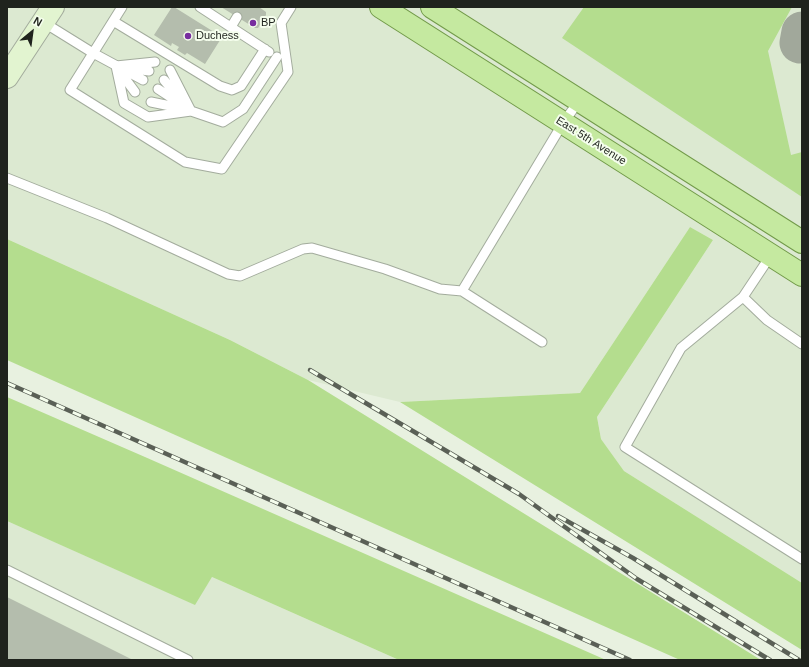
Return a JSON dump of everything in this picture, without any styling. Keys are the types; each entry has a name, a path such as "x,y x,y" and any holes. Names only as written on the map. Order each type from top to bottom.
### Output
{"main road":[{"name":"East 5th Avenue","path":"381,7 802,276"},
{"path":"432,7 802,242"},
{"path":"7,77 48,15"}],"lane":[{"path":"122,7 70,90 185,162 222,169 288,72 282,23 291,7"},
{"path":"200,7 214,11 231,27 286,63"},
{"path":"48,15 93,53 143,80"},
{"path":"231,27 237,17"},
{"path":"113,21 220,86 232,90 241,86 265,49"},
{"path":"151,102 191,111 223,122 243,109 277,57"},
{"path":"116,66 155,62"},
{"path":"116,66 148,71"},
{"path":"116,66 134,92"},
{"path":"116,66 124,103 148,117 191,111"},
{"path":"170,70 191,111"},
{"path":"164,80 191,111"},
{"path":"158,90 191,111"},
{"path":"462,291 563,123 580,101"},
{"path":"7,178 107,218 228,274 240,276 303,249 312,248 385,269 440,289 462,291 542,342"},
{"path":"771,255 743,297 681,348 625,447 802,559"},
{"path":"743,297 767,320 802,344"},
{"path":"7,570 188,660"}],"shaded area":[{"path":"7,7 802,7 802,583 624,471 601,439 597,417 713,240 690,227 580,393 400,402 308,380 230,340 7,239"},
{"path":"7,521 194,604 212,577 399,660 7,660"}],"green space":[{"path":"584,7 792,7 768,51 791,155 802,152 802,197 562,38"},
{"path":"690,227 713,240 597,417 601,439 624,471 802,583 802,650 400,402 580,393"},
{"path":"7,239 230,340 308,380 761,660 680,660 7,360"},
{"path":"7,397 606,660 399,660 212,577 195,605 7,521"}],"building":[{"name":"Duchess","path":"172,7 222,37 205,64 187,53 185,55 177,50 179,47 172,43 171,46 154,35"},
{"name":"BP","path":"221,7 259,7 266,12 266,15 258,28 255,28"},
{"path":"7,597 133,660 7,660"}],"taxiway":[{"path":"800,43 802,32"}],"railway":[{"path":"310,370 519,494 637,579 770,660"},
{"path":"7,383 630,660"},
{"path":"558,516 633,558 799,660"}],"place":[{"name":"BP","path":"253,23"},
{"name":"Duchess","path":"188,36"}]}
